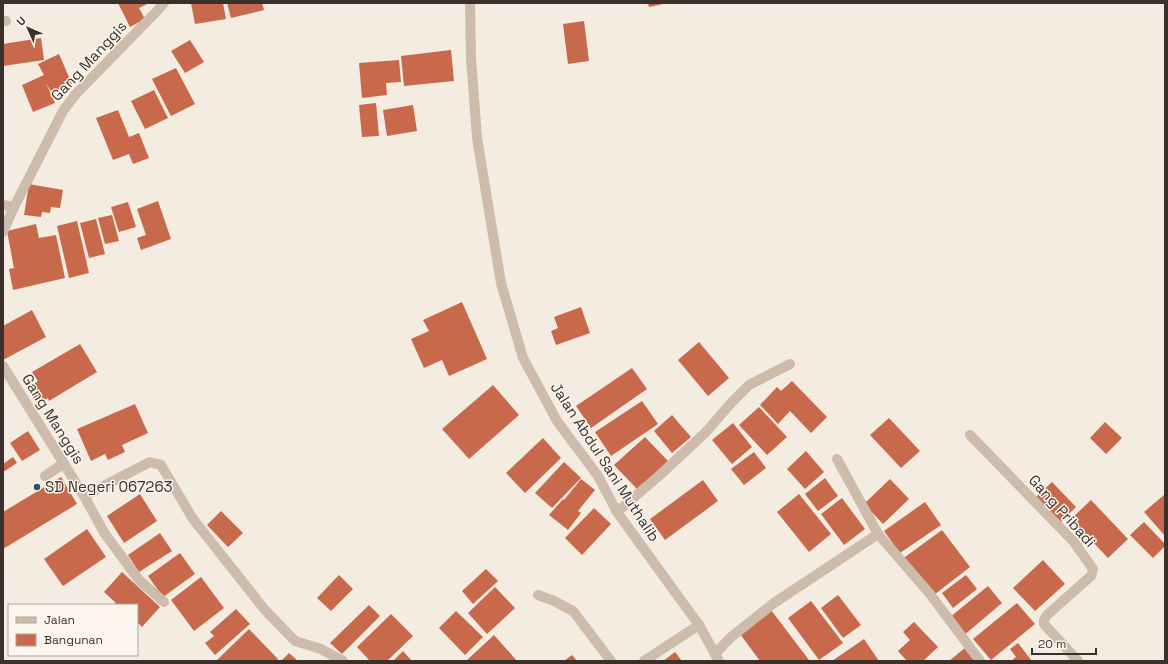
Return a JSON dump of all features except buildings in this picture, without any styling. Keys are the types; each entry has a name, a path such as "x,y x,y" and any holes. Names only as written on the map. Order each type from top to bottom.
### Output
{"street":[{"name":"Gang Manggis","path":"3,232 62,111 75,95 164,3"},
{"name":"Jalan Abdul Sani Muthalib","path":"470,3 471,58 477,138 501,283 523,358 556,421 598,476 617,512 699,626 717,658"},
{"path":"3,206 14,207"},
{"path":"617,512 706,432 732,402 749,386 790,364"},
{"name":"Gang Manggis","path":"3,366 84,496 105,534 139,580 164,602"},
{"name":"Gang Pribadi","path":"970,435 1074,542 1093,569 1091,576 1047,615 1044,620 1044,624 1078,661"},
{"path":"837,459 878,534 930,594 980,661"},
{"path":"84,496 150,462 161,465 193,519 265,610 295,641 321,649 343,661"},
{"path":"45,476 63,464"},
{"path":"717,658 730,638 774,603 834,565 878,534"},
{"path":"538,595 573,611 611,661"},
{"path":"644,661 699,626"}],"place":[{"name":"SD Negeri 067263","path":"37,487"}]}
